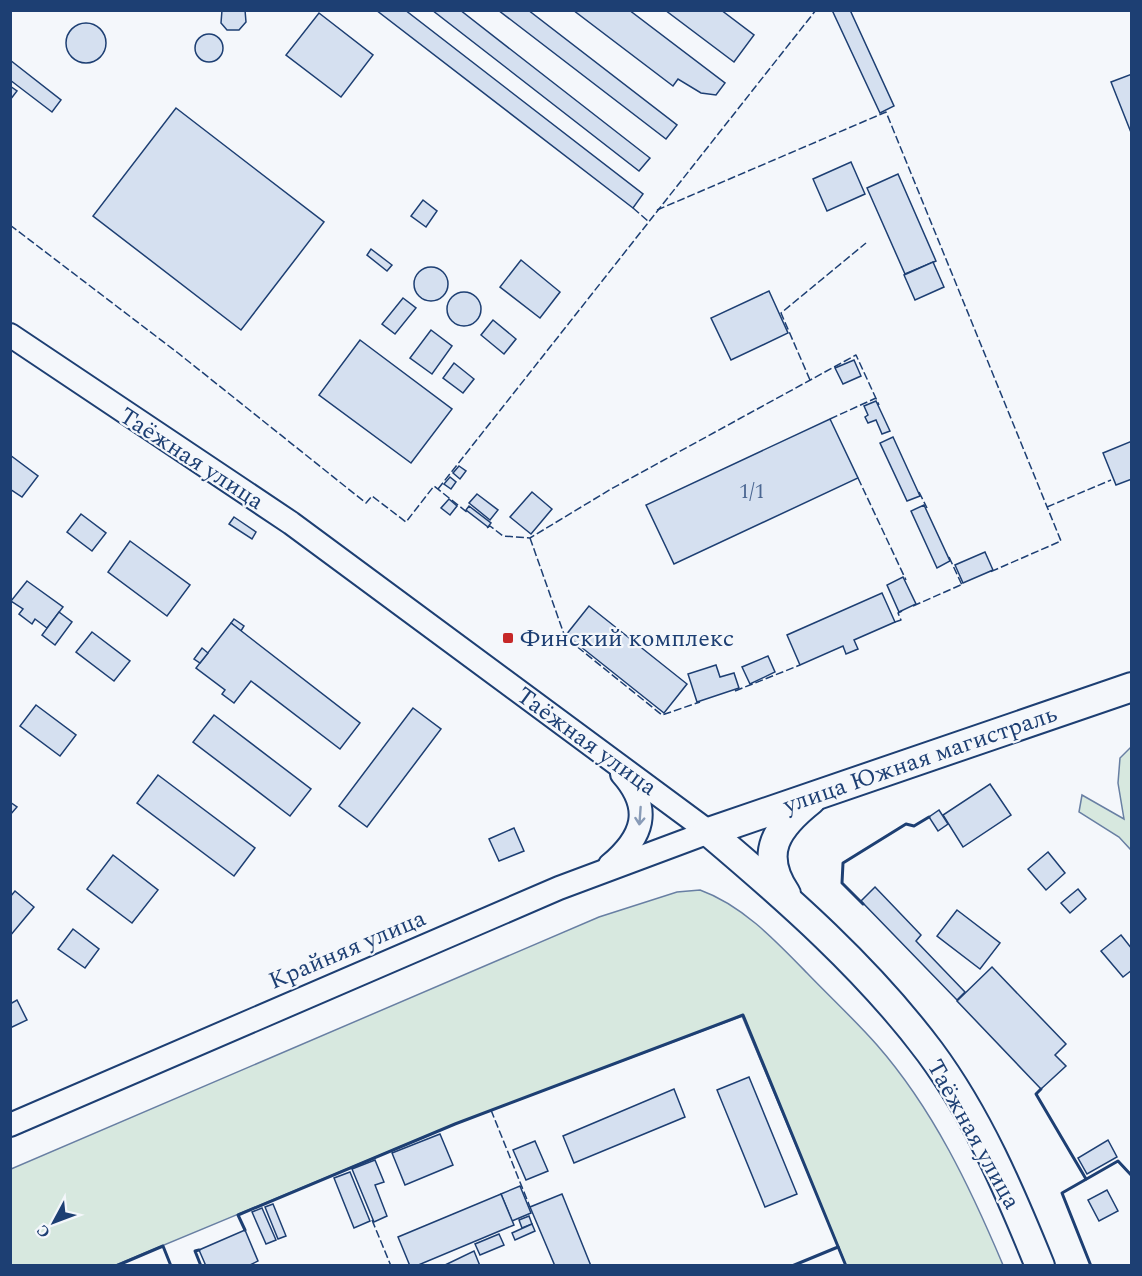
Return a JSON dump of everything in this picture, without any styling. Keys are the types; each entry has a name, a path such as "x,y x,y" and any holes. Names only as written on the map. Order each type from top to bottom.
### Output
{"highway":[{"name":"улица Южная магистраль","path":"709,832 822,791 1131,687"},
{"path":"794,906 772,869 771,853 777,834 786,823 822,791"},
{"name":"Таёжная улица","path":"709,832 794,906 873,985 930,1052 987,1147 1040,1266"}],"street":[{"name":"Таёжная улица","path":"10,335 291,523 709,832"},
{"path":"601,750 639,799 642,816 633,840 601,873"},
{"name":"Крайняя улица","path":"10,1125 394,958 601,873 709,832"}],"shaded area":[{"path":"1131,747 1131,850 1119,837 1079,812 1082,795 1124,819 1118,783 1120,758"},
{"path":"700,890 730,905 758,925 877,1045 916,1095 933,1122 963,1178 1003,1265 846,1265 742,1016 455,1124 116,1265 11,1265 11,1169 599,917 677,892"}],"building":[{"path":"222,10 245,10 246,22 239,30 227,30 221,23"},
{"path":"376,10 405,10 643,194 633,208"},
{"path":"432,10 460,10 650,158 639,171"},
{"path":"498,10 528,10 677,125 666,139"},
{"path":"573,10 629,10 725,83 716,95 701,93 678,79 673,86"},
{"path":"665,10 721,10 754,35 734,62"},
{"path":"832,10 850,10 894,106 880,113"},
{"path":"319,13 373,55 341,97 286,55"},
{"path":"86,23 100,29 106,43 100,57 86,63 72,57 66,43 72,29"},
{"path":"209,34 219,38 223,48 219,58 209,62 199,58 195,48 199,38"},
{"path":"10,60 61,100 52,112 10,80"},
{"path":"1132,74 1132,135 1111,82"},
{"path":"10,86 17,91 10,100"},
{"path":"176,108 324,222 241,330 93,216"},
{"path":"851,162 865,194 827,211 813,179"},
{"path":"898,174 936,261 905,274 867,188"},
{"path":"423,200 437,211 426,227 411,216"},
{"path":"371,249 392,265 387,271 367,255"},
{"path":"521,260 560,292 540,318 500,287"},
{"path":"933,262 944,287 915,300 904,275"},
{"path":"431,267 443,272 448,284 443,296 431,301 419,296 414,284 419,272"},
{"path":"769,291 788,333 731,360 711,318"},
{"path":"464,292 476,297 481,309 476,321 464,326 452,321 447,309 452,297"},
{"path":"403,298 416,308 395,334 382,324"},
{"path":"493,320 516,339 504,354 481,335"},
{"path":"431,330 452,346 432,374 410,358"},
{"path":"360,340 452,409 411,463 319,395"},
{"path":"854,360 861,376 843,384 835,368"},
{"path":"454,363 474,379 463,393 443,378"},
{"path":"876,401 890,431 882,434 876,420 868,423 865,417 868,415 864,406"},
{"path":"830,419 858,478 674,564 646,505"},
{"path":"893,437 920,496 907,501 880,443"},
{"path":"1132,441 1132,479 1116,485 1103,453"},
{"path":"10,455 38,476 22,497 10,489"},
{"path":"459,466 466,471 460,479 453,473"},
{"path":"450,477 456,482 451,489 444,484"},
{"path":"532,492 552,509 531,534 510,517"},
{"path":"477,494 498,510 490,520 469,503"},
{"path":"449,499 457,506 450,515 441,508"},
{"path":"924,505 950,561 937,568 911,511"},
{"path":"469,506 491,523 488,527 466,510"},
{"path":"81,514 106,533 92,551 67,532"},
{"path":"234,517 256,532 252,539 229,524"},
{"path":"130,541 190,585 167,616 108,572"},
{"path":"985,552 993,570 963,583 955,565"},
{"path":"903,577 916,604 899,612 887,585"},
{"path":"27,581 63,607 47,628 35,619 32,624 19,614 23,609 11,601"},
{"path":"882,593 895,622 854,640 858,649 846,654 843,646 800,665 787,635"},
{"path":"589,606 687,684 664,713 566,635"},
{"path":"59,612 72,622 55,645 42,635"},
{"path":"234,619 244,626 241,631 231,623"},
{"path":"231,623 360,723 340,749 251,681 234,703 222,694 225,690 196,668"},
{"path":"92,632 130,661 114,681 76,652"},
{"path":"202,648 208,653 200,663 194,659"},
{"path":"768,656 775,672 750,684 742,667"},
{"path":"716,665 720,677 734,673 739,688 697,702 688,674"},
{"path":"36,705 76,735 60,756 20,726"},
{"path":"413,708 441,729 367,827 339,806"},
{"path":"214,715 311,789 290,816 193,742"},
{"path":"158,775 255,848 234,876 137,803"},
{"path":"990,784 1011,815 963,847 943,815"},
{"path":"10,802 17,807 10,815"},
{"path":"939,810 948,824 938,831 929,817"},
{"path":"514,828 524,851 499,861 489,839"},
{"path":"1048,852 1065,873 1046,890 1028,869"},
{"path":"113,855 158,890 132,923 87,889"},
{"path":"875,887 921,935 916,941 965,992 957,1000 861,901"},
{"path":"1078,889 1086,899 1070,913 1061,903"},
{"path":"15,891 34,907 10,936 10,897"},
{"path":"957,910 1000,943 980,969 937,936"},
{"path":"73,929 99,949 85,968 58,949"},
{"path":"1121,935 1132,949 1132,970 1123,977 1101,951"},
{"path":"992,967 1066,1044 1055,1055 1066,1066 1041,1089 957,1001"},
{"path":"17,1000 27,1020 10,1028 10,1004"},
{"path":"749,1077 797,1194 765,1207 717,1090"},
{"path":"674,1089 685,1117 574,1163 563,1136"},
{"path":"440,1134 453,1165 405,1185 392,1153"},
{"path":"1108,1140 1117,1157 1087,1174 1078,1158"},
{"path":"535,1141 548,1171 526,1180 513,1150"},
{"path":"375,1160 384,1182 375,1185 387,1216 374,1222 352,1169"},
{"path":"350,1172 370,1221 354,1228 334,1178"},
{"path":"520,1186 531,1213 512,1221 501,1194"},
{"path":"1107,1190 1118,1211 1099,1221 1088,1200"},
{"path":"501,1194 514,1225 416,1266 410,1266 398,1237"},
{"path":"562,1194 591,1266 555,1266 530,1207"},
{"path":"273,1204 286,1236 278,1239 265,1207"},
{"path":"262,1208 276,1240 266,1244 252,1212"},
{"path":"529,1216 532,1224 522,1228 519,1220"},
{"path":"532,1224 535,1231 515,1240 512,1233"},
{"path":"245,1230 258,1261 248,1266 206,1266 199,1250"},
{"path":"499,1234 504,1245 480,1255 475,1244"},
{"path":"474,1251 480,1266 443,1266"}],"fence":[{"path":"438,489 816,10"},
{"path":"657,210 886,112 1061,541 990,572"},
{"path":"633,208 648,221"},
{"path":"10,225 178,353 366,503 372,496 406,522 434,486 468,513"},
{"path":"810,380 781,313 866,243"},
{"path":"487,528 490,526 503,536 530,538 611,489 856,355 879,405"},
{"path":"830,419 876,398"},
{"path":"858,478 906,580"},
{"path":"1047,507 1111,480"},
{"path":"919,492 927,508"},
{"path":"530,538 565,637 662,715 700,702"},
{"path":"949,557 962,585"},
{"path":"913,606 963,584"},
{"path":"895,622 901,620 898,613 902,611"},
{"path":"735,691 800,665"},
{"path":"491,1110 530,1207"},
{"path":"372,1220 391,1266"}],"wall":[{"path":"863,904 842,883 843,863 906,824 914,826 929,817"},
{"path":"245,1230 238,1215 455,1124 743,1015 846,1266"},
{"path":"1041,1089 1036,1094 1086,1179"},
{"path":"1091,1266 1062,1193 1118,1161 1132,1176"},
{"path":"116,1266 163,1246 171,1266"},
{"path":"792,1266 838,1247"},
{"path":"199,1250 195,1251 201,1266"}],"place":[{"name":"Финский комплекс","path":"508,638"}]}
